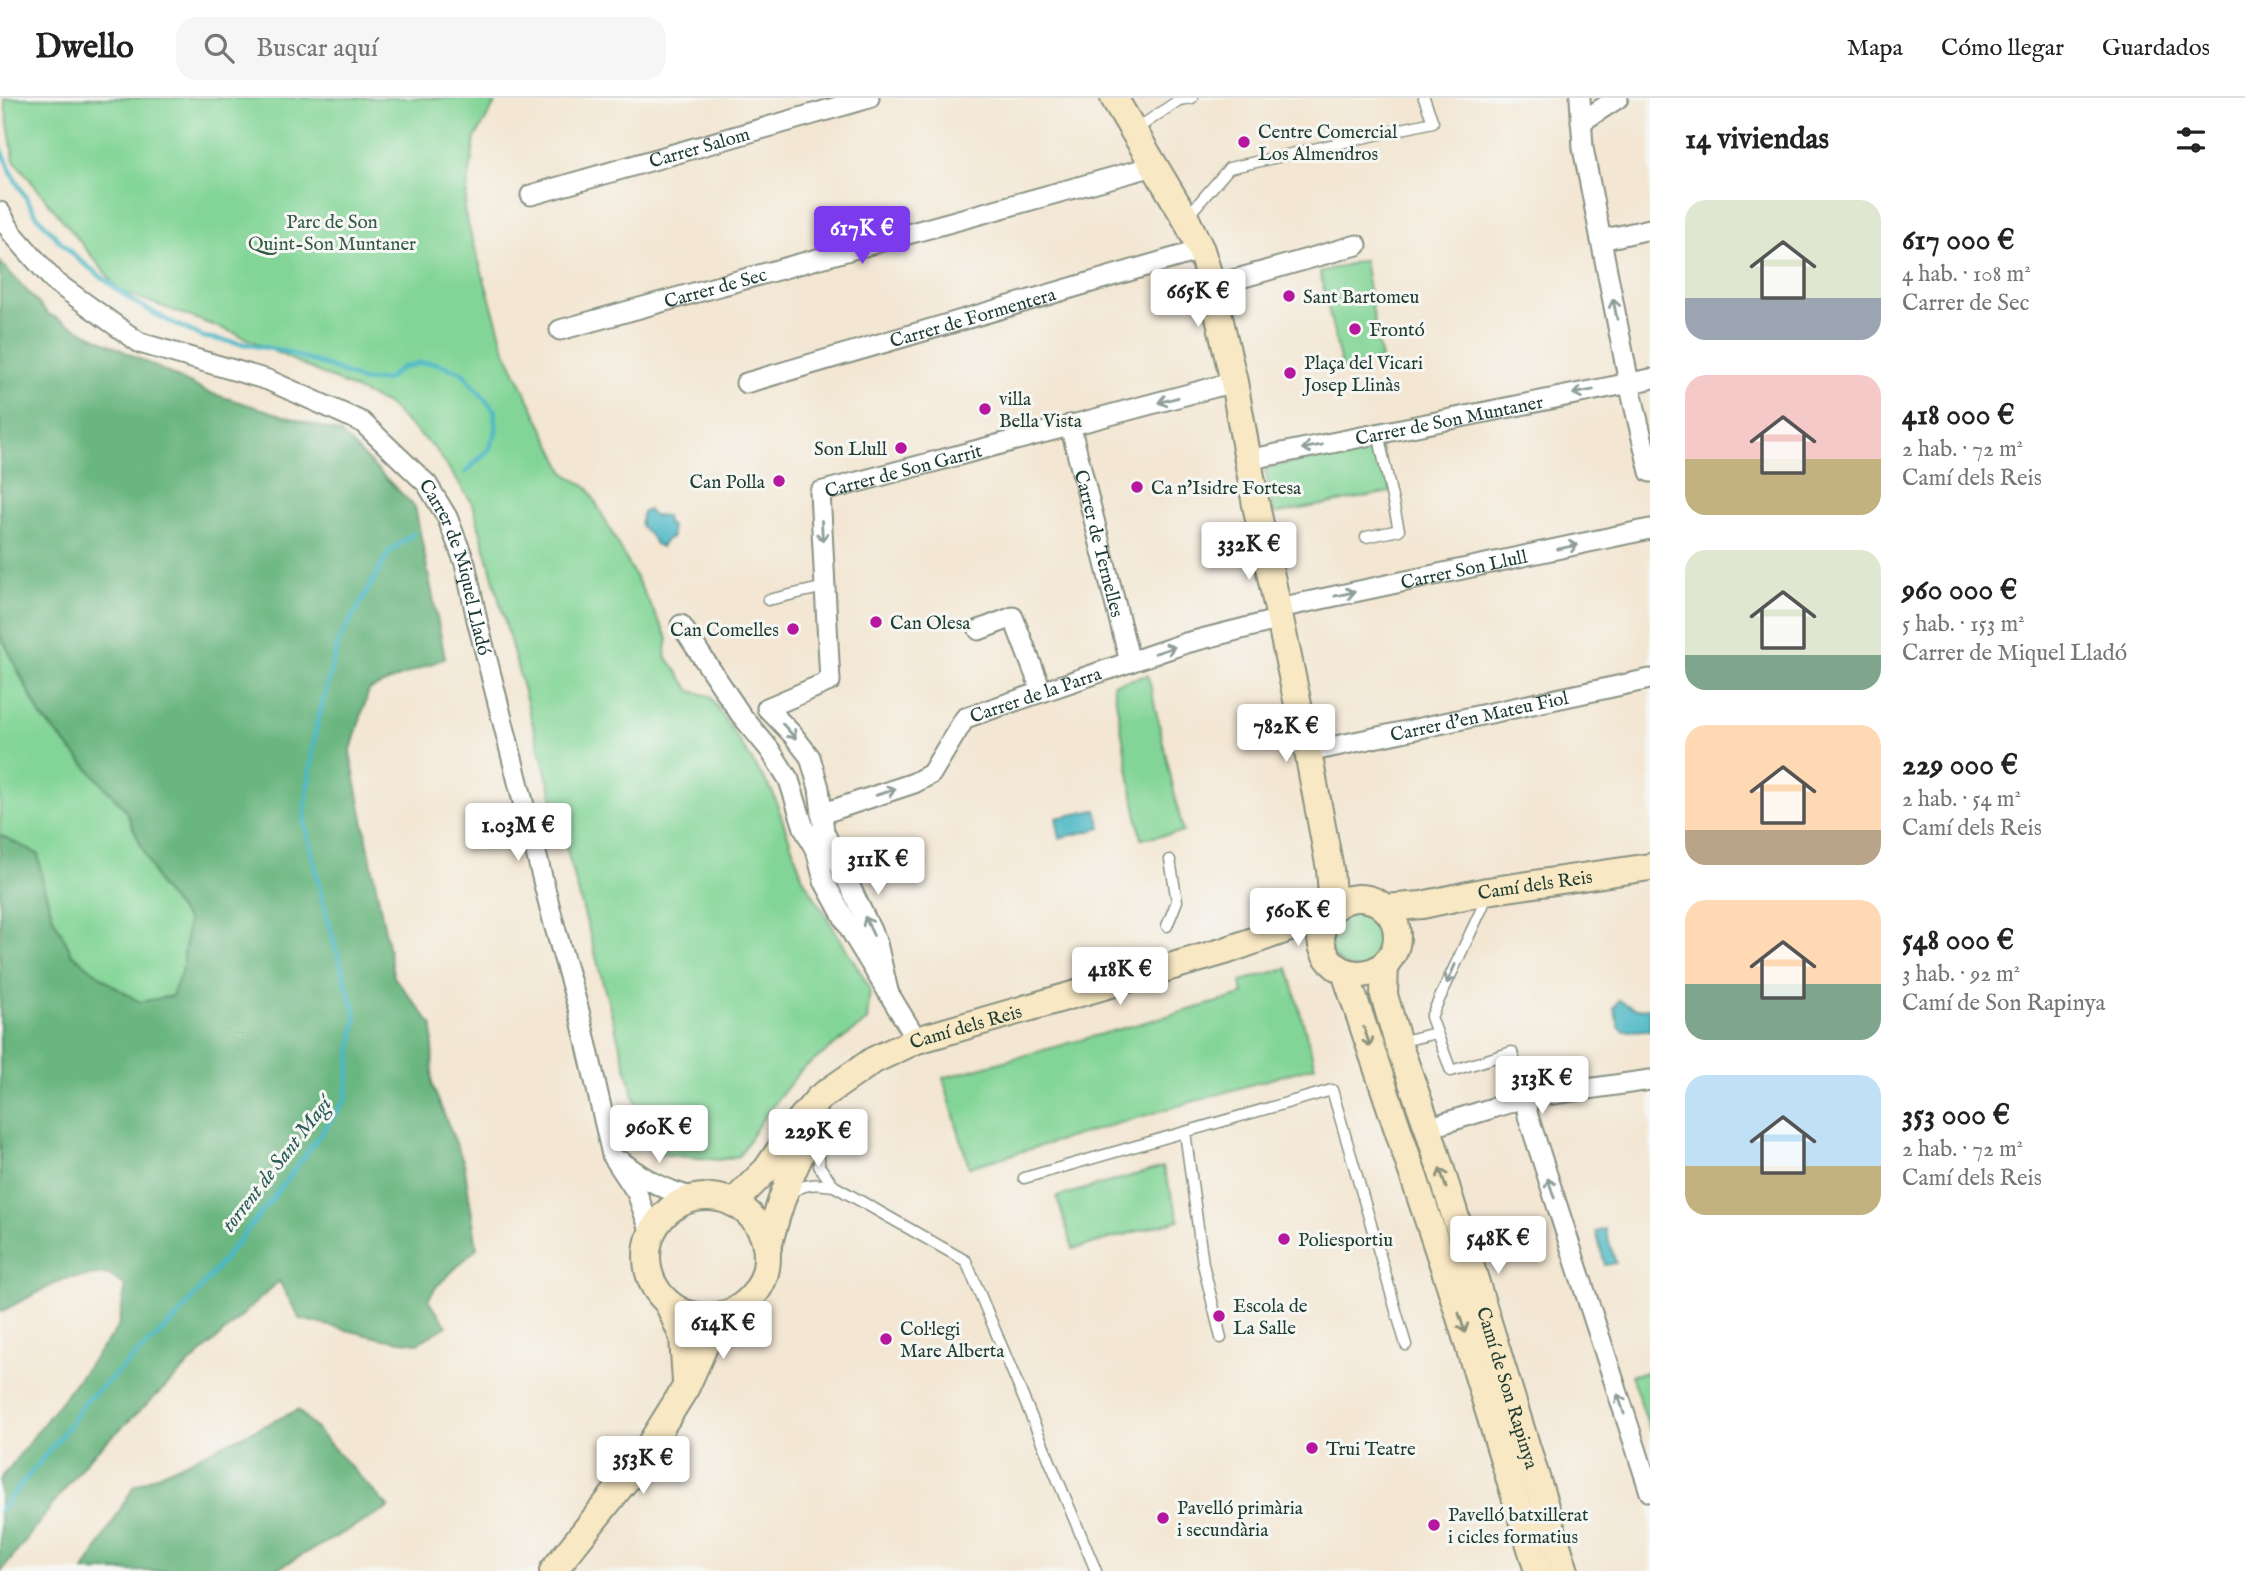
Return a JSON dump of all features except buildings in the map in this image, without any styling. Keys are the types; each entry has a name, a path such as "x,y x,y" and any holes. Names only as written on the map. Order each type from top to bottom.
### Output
{"street":[{"name":"Carrer Salom","path":"531,195 869,98"},
{"path":"1114,98 1186,219 1201,250 1212,286 1234,382 1247,460 1308,752 1329,870 1330,911"},
{"path":"1580,98 1583,148 1629,383 1650,472"},
{"path":"1580,122 1618,98"},
{"name":"Carrer de Sec","path":"560,330 1154,166"},
{"name":"Carrer de Miquel Lladó","path":"0,212 12,233 54,281 140,343 268,380 362,422 426,484 447,517 465,563 554,924 579,1011 612,1155 636,1193 651,1233"},
{"path":"1601,240 1650,229"},
{"path":"1212,286 1357,245"},
{"name":"Carrer de Formentera","path":"746,383 1201,250"},
{"name":"Carrer de Son Muntaner","path":"1247,460 1650,379"},
{"name":"Carrer de Son Garrit","path":"821,814 819,788 810,757 767,708 830,681 820,492 1234,382"},
{"name":"Carrer de Ternelles","path":"1070,425 1130,662"},
{"name":"Carrer Son Llull","path":"1280,613 1650,529"},
{"name":"Carrer de la Parra","path":"821,814 914,783 931,774 965,718 1280,613"},
{"path":"979,630 1013,617 1042,692"},
{"path":"681,625 741,715 770,750 789,780 804,828 817,853 824,881 918,1040"},
{"name":"Carrer d'en Mateu Fiol","path":"1308,752 1650,679"},
{"path":"821,814 824,832 877,943 888,991"},
{"name":"Camí dels Reis","path":"1373,903 1422,905 1487,891 1650,867"},
{"path":"1292,929 1323,951 1336,968 1345,972 1366,974 1385,964 1396,945 1397,934 1391,916 1329,870"},
{"path":"1323,951 1320,938 1322,925 1330,911 1342,902 1373,903"},
{"path":"1397,934 1422,905"},
{"name":"Camí dels Reis","path":"733,1203 767,1169 800,1120 820,1098 873,1060 918,1040 1081,994 1292,929 1330,911"},
{"name":"Camí de Son Rapinya","path":"1385,964 1384,995 1398,1043 1428,1128 1565,1571"},
{"name":"Camí de Son Rapinya","path":"1345,972 1450,1284 1538,1571"},
{"name":"Camí dels Reis","path":"767,1251 779,1204 795,1161 824,1109 847,1077"},
{"path":"1428,1128 1525,1098 1650,1080"},
{"path":"1525,1098 1528,1116 1650,1492"},
{"path":"612,1155 649,1182 669,1192 695,1198 715,1197 733,1203 749,1214 762,1231 767,1251 766,1272 757,1291 742,1306 723,1315 703,1317 684,1313 668,1303"},
{"path":"686,1387 683,1337 668,1303 656,1288 648,1271 647,1252 651,1233 662,1217 677,1205 695,1198"},
{"path":"553,1571 636,1467 686,1387 707,1340 723,1315"}],"lane":[{"path":"1132,131 1179,100 1192,98"},
{"path":"1186,219 1229,168 1433,122 1424,98"},
{"path":"1366,537 1399,530 1378,433"},
{"path":"768,600 825,587"},
{"path":"1167,926 1177,901 1170,860"},
{"path":"1487,891 1483,906 1431,1017 1451,1071 1512,1052 1525,1098"},
{"path":"1398,1043 1436,1032"},
{"path":"1024,1178 1332,1090 1406,1345"},
{"path":"824,1109 818,1144 819,1166 834,1186"},
{"path":"1185,1132 1203,1264 1221,1338"},
{"path":"779,1204 798,1188 812,1183 834,1186 966,1261 1096,1571"}],"green space":[{"name":"Parc de Son Quint-Son Muntaner","path":"4,98 498,98 475,138 464,211 506,353 565,473 588,488 661,625 668,639 665,655 691,691 710,696 773,793 803,878 870,988 867,1021 800,1071 761,1121 739,1156 719,1160 660,1154 647,1145 473,504 436,450 387,404 237,334 120,291 14,160"},
{"name":"Frontó","path":"1364,260 1381,360 1342,369 1320,272"},
{"path":"0,262 48,314 207,392 340,433 415,507 445,658 369,690 350,753 394,977 433,1026 432,1085 464,1163 477,1248 436,1287 428,1300 447,1326 418,1343 384,1339 300,1319 279,1281 87,1460 2,1571 0,1480 118,1327 126,1286 107,1274 64,1279 0,1312 0,835 38,854 53,917 72,954 112,985 140,1002 172,996 183,967 188,921 159,885 125,809 41,716 0,634"},
{"path":"1380,444 1391,492 1274,514 1265,468"},
{"path":"0,634 40,716 125,809 159,885 188,921 183,967 172,996 140,1002 112,985 72,954 53,917 38,854 0,835"},
{"path":"1148,675 1183,832 1141,839 1113,684"},
{"path":"1359,909 1376,914 1384,922 1389,939 1384,956 1376,964 1359,969 1342,964 1334,956 1329,939 1334,922 1342,914"},
{"path":"1288,968 1315,1066 969,1167 943,1078 1243,995 1241,981"},
{"path":"1163,1167 1179,1220 1073,1249 1057,1197"},
{"path":"1650,1372 1650,1430 1631,1375"},
{"path":"298,1410 389,1508 273,1571 84,1571 134,1486"}],"water":[{"path":"648,510 652,515 666,516 667,524 671,526 672,537 661,547 641,525 643,512"},
{"path":"1096,810 1101,828 1060,838 1056,818"},
{"path":"1619,1000 1635,1009 1650,1008 1650,1030 1624,1031 1619,1027 1614,1008"},
{"path":"1605,1229 1616,1263 1605,1265 1596,1232"}],"waterway":[{"name":"torrent de Sant Magí","path":"0,146 14,178 37,216 57,238 77,258 131,300 167,320 203,337 279,350 363,381 386,380 401,368 420,363 435,363 462,372 495,411 496,432 489,449 466,472"},
{"name":"torrent de Sant Magí","path":"0,1510 57,1441 85,1402 177,1318 287,1180 346,1099 356,1015 327,919 304,819 316,728 338,643 390,551 413,534"}],"place":[{"name":"Centre Comercial Los Almendros","path":"1244,142"},
{"name":"Sant Bartomeu","path":"1289,296"},
{"name":"Frontó","path":"1355,329"},
{"name":"Plaça del Vicari Josep Llinàs","path":"1290,373"},
{"name":"villa Bella Vista","path":"985,409"},
{"name":"Son Llull","path":"901,448"},
{"name":"Can Polla","path":"779,481"},
{"name":"Ca n'Isidre Fortesa","path":"1137,487"},
{"name":"Can Olesa","path":"876,622"},
{"name":"Can Comelles","path":"793,629"},
{"name":"Poliesportiu","path":"1284,1239"},
{"name":"Escola de La Salle","path":"1219,1316"},
{"name":"Col·legi Mare Alberta","path":"886,1339"},
{"name":"Trui Teatre","path":"1312,1448"},
{"name":"Pavelló primària i secundària","path":"1163,1518"},
{"name":"Pavelló batxillerat i cicles formatius","path":"1434,1525"}]}
